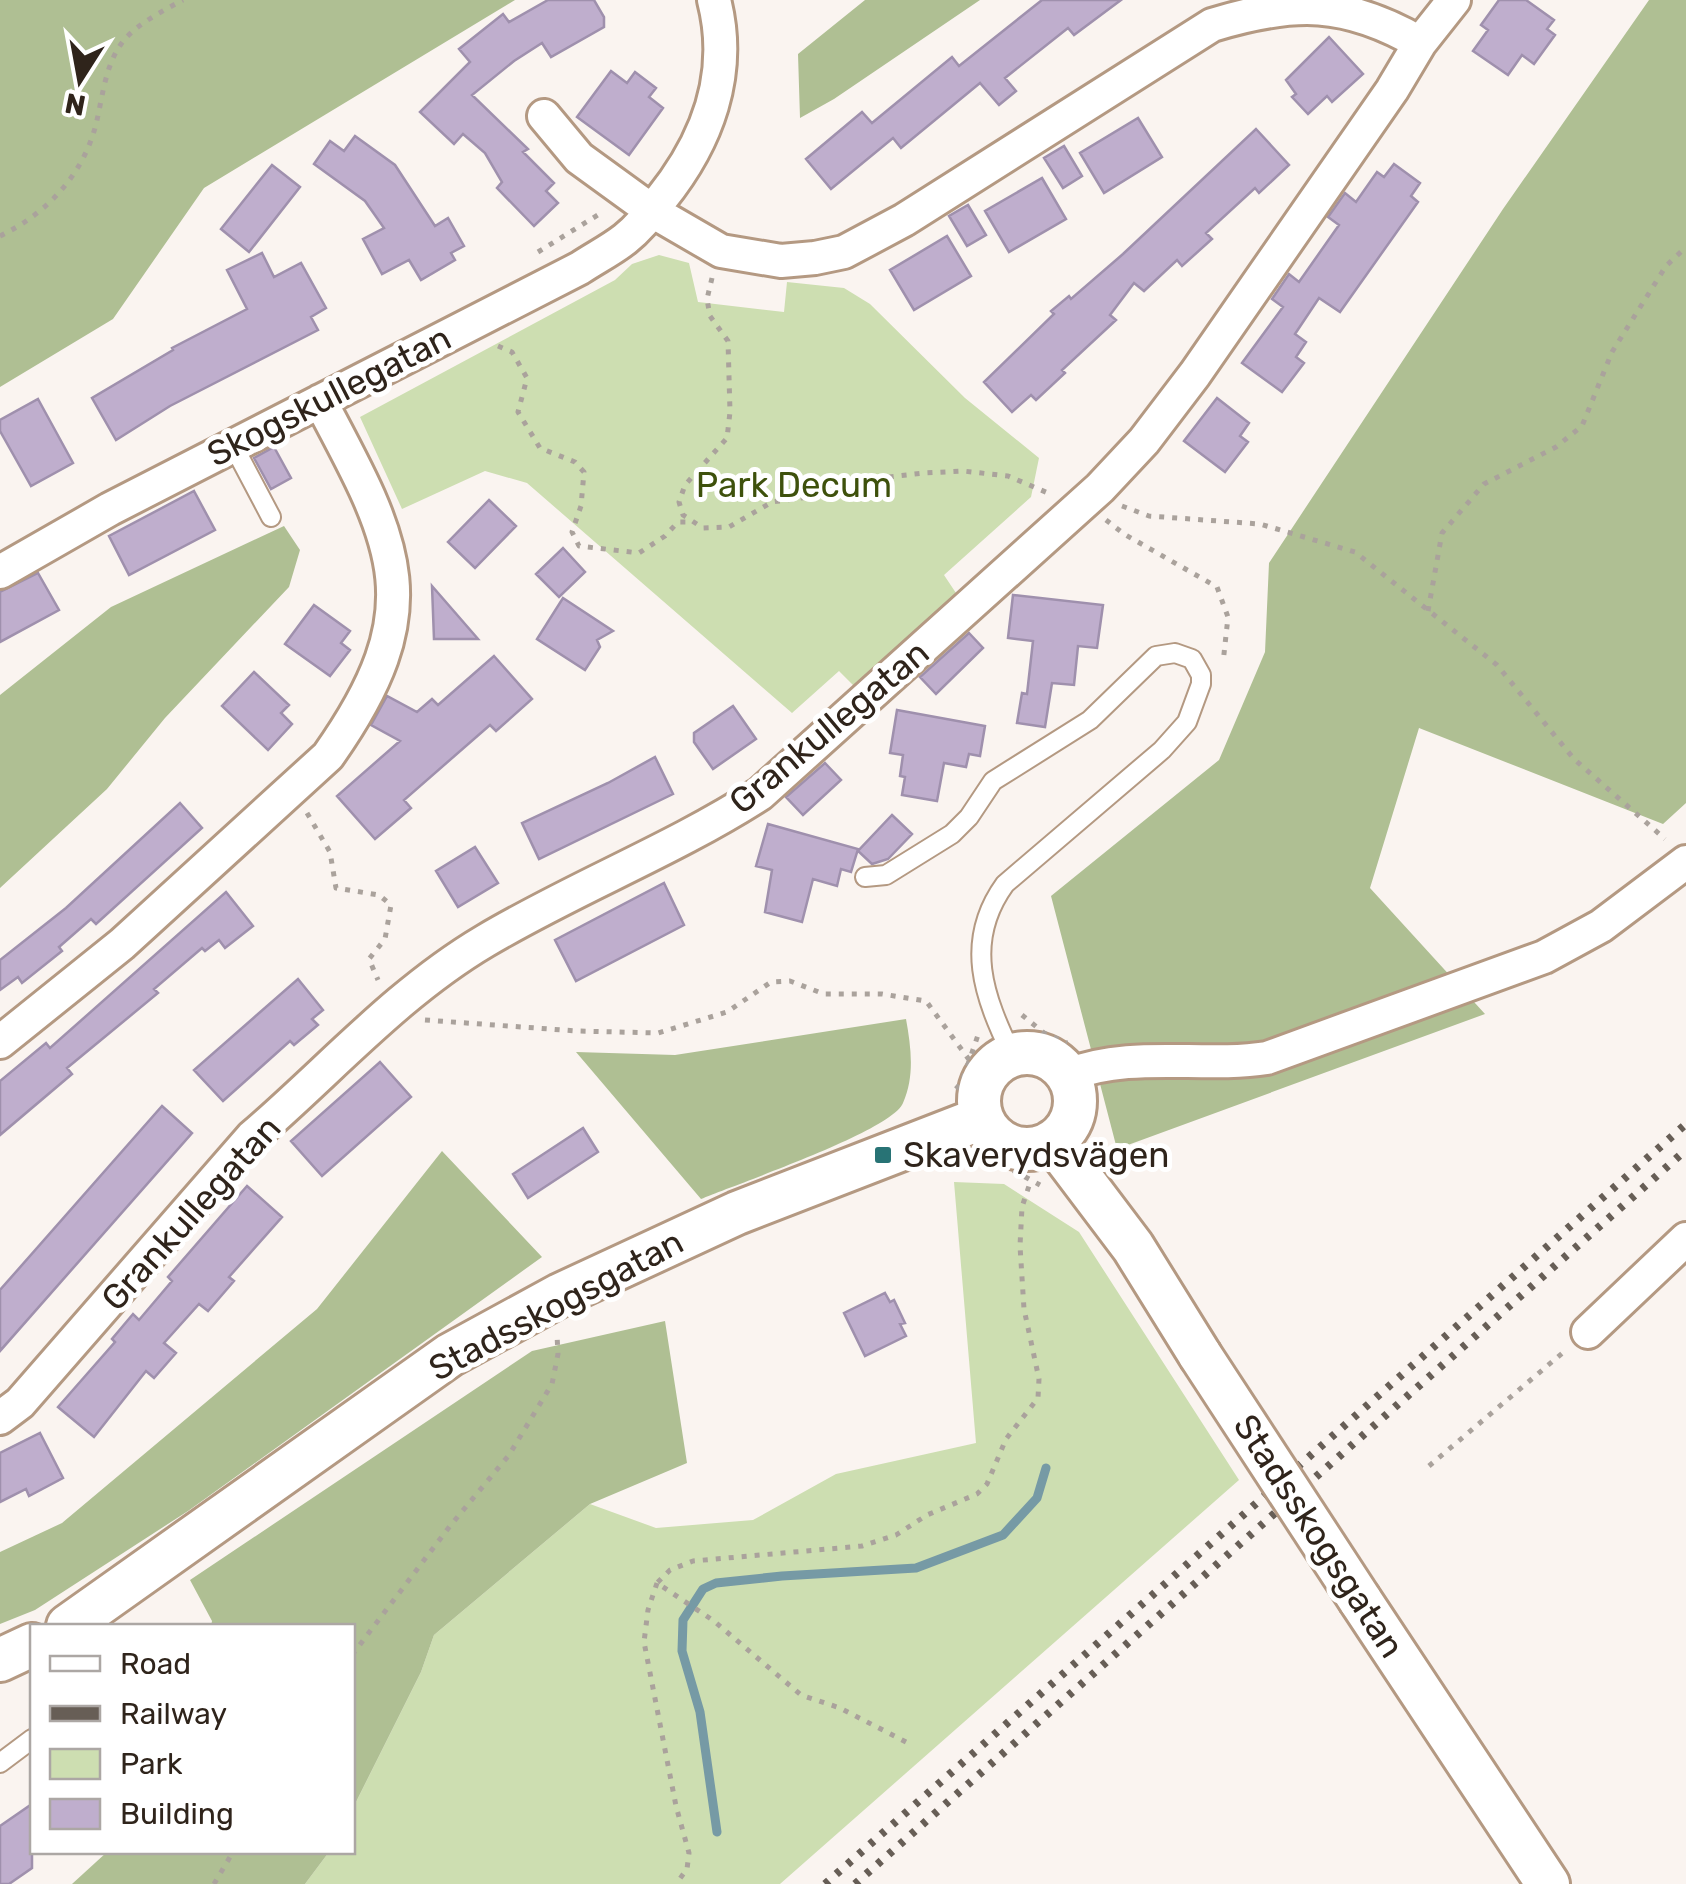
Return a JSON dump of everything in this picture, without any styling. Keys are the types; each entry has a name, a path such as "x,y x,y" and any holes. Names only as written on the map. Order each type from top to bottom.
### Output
{"street":[{"name":"Grankullegatan","path":"0,1418 20,1404 252,1138 336,1058 482,942 716,822 760,794 1086,501 1144,441 1195,374 1392,90 1420,43 1454,0"},
{"name":"Skogskullegatan","path":"0,572 110,509 580,268 627,238 638,202 683,172 702,137 717,91 722,39 720,1"},
{"path":"544,116 579,158 638,202 720,251 781,261 844,252 904,220 1212,25 1253,9 1283,1 1322,1 1364,11 1397,26 1420,43"},
{"path":"0,1042 122,944 328,756 374,681 390,625 394,575 386,534 370,492 320,400"},
{"path":"1068,1076 1086,1068 1124,1063 1172,1060 1232,1064 1267,1058 1544,958 1601,926 1679,854"},
{"path":"1005,1035 1050,1058 1068,1076 1073,1086 1074,1112 1063,1133 1040,1147 1012,1146 989,1130 968,1104 1001,1061 1005,1035"},
{"name":"Stadsskogsgatan","path":"71,1624 450,1355 560,1295 968,1104"},
{"name":"Stadsskogsgatan","path":"1054,1141 1132,1247 1548,1884"},
{"path":"1588,1332 1686,1239"},
{"path":"0,1660 30,1646"}],"lane":[{"path":"233,446 271,517"},
{"path":"865,877 886,875 952,834 970,817 994,781 1090,720 1156,656 1176,653 1192,660 1201,684 1187,722 1162,750 1005,884 992,902 980,937 984,985 1005,1035"},
{"path":"0,1763 30,1740"}],"path":[{"path":"0,236 24,225 79,170 97,123 103,84 124,40 184,0"},
{"path":"532,255 590,222 638,202"},
{"path":"1428,611 1442,533 1484,484 1556,447 1582,426 1612,352 1666,266 1686,247"},
{"path":"720,251 707,299 710,316 728,340 727,438 685,485 679,502 684,515 703,528 729,527 772,502 846,492 889,478 964,471 1008,476 1060,497 1112,501 1148,516 1260,524 1355,552 1497,664 1574,759 1679,854"},
{"path":"497,345 512,352 527,378 518,412 540,448 575,462 584,472 582,506 572,532 579,546 638,554 678,522 695,522"},
{"path":"1086,501 1124,534 1218,586 1228,617 1221,674"},
{"path":"287,794 321,834 330,852 336,888 379,896 391,905 385,939 370,959 395,1009 414,1019 578,1032 658,1033 728,1012 770,982 790,981 824,994 882,994 926,1001 970,1061 968,1104"},
{"path":"970,1061 1005,1035 1018,1009"},
{"path":"960,1158 1005,1166 1044,1188"},
{"path":"676,1884 687,1869 690,1853 676,1806 644,1642 657,1583 670,1570 693,1561 862,1546 896,1535 927,1515 976,1494 986,1484 1006,1439 1038,1398 1024,1308 1020,1246 1022,1207 1031,1180"},
{"path":"355,1652 509,1455 552,1384 558,1354 552,1322"},
{"path":"1429,1466 1588,1332"},
{"path":"657,1583 702,1613 801,1695 840,1708 906,1742"},
{"path":"214,1884 232,1854"}],"green space":[{"path":"0,0 515,0 204,188 113,319 0,387"},
{"path":"865,0 980,0 800,118 798,54"},
{"path":"1649,0 1686,0 1686,803 1663,824 1419,728 1370,888 1485,1014 1117,1149 1051,896 1219,760 1265,652 1269,563 1503,209"},
{"name":"Park Decum","path":"659,255 689,263 698,302 784,312 787,282 844,288 870,304 965,398 1039,458 1031,497 944,575 958,596 854,686 839,671 792,713 527,483 485,471 402,509 360,417 615,280 632,264"},
{"path":"284,526 300,550 289,587 165,718 107,789 0,888 0,695 111,607"},
{"path":"906,1019 911,1072 903,1103 893,1115 843,1142 701,1199 576,1052 675,1055"},
{"path":"442,1151 542,1257 188,1511 35,1610 0,1624 0,1552 62,1523 317,1309"},
{"path":"954,1182 1004,1184 1079,1232 1239,1480 780,1884 305,1884 328,1854 355,1854 355,1804 421,1672 434,1635 590,1504 656,1528 753,1520 836,1474 976,1443"},
{"path":"665,1321 687,1463 590,1504 434,1635 421,1672 355,1804 355,1624 211,1624 190,1580 532,1351"},
{"path":"105,1854 328,1854 305,1884 72,1884"}],"building":[{"path":"548,0 594,0 604,17 604,27 551,57 542,43 472,95 528,149 523,152 554,183 546,191 558,203 534,226 497,188 502,182 485,153 463,134 454,144 420,112 470,62 459,49 503,14 509,22"},
{"path":"1042,0 1121,0 1074,35 1068,28 1005,78 1016,91 999,105 980,83 901,148 893,138 831,189 806,159 862,112 872,123 952,57 959,66"},
{"path":"1499,0 1526,0 1554,20 1547,29 1555,35 1534,64 1522,55 1508,75 1473,51 1488,30 1481,25"},
{"path":"1329,37 1363,74 1332,102 1327,96 1308,114 1292,97 1296,94 1286,80"},
{"path":"611,71 627,83 635,72 656,88 649,97 663,108 629,155 577,117"},
{"path":"1138,118 1162,157 1104,193 1080,153"},
{"path":"1256,129 1289,165 1259,193 1255,188 1206,233 1212,239 1182,266 1177,260 1144,291 1134,283 1110,315 1116,320 1036,400 1031,395 1012,412 984,382 1054,314 1051,311 1069,296 1071,299 1123,254"},
{"path":"355,136 395,165 435,226 448,218 464,246 451,253 455,260 421,280 409,260 382,274 363,239 384,228 365,201 314,164 330,141 344,151"},
{"path":"1064,146 1082,176 1063,188 1044,158"},
{"path":"1394,164 1420,183 1411,196 1418,202 1340,312 1319,298 1295,334 1306,342 1296,357 1304,363 1282,392 1242,363 1283,307 1272,299 1289,274 1299,282 1339,225 1328,217 1345,193 1356,202 1377,172 1384,177"},
{"path":"272,165 300,187 249,252 221,229"},
{"path":"1042,178 1066,219 1009,252 985,211"},
{"path":"968,205 986,235 967,246 949,216"},
{"path":"947,236 971,276 914,310 890,270"},
{"path":"262,253 274,277 301,263 326,308 311,317 318,330 170,406 116,440 92,398 172,348 247,309 227,270"},
{"path":"1217,398 1249,423 1240,436 1248,442 1225,472 1184,441"},
{"path":"38,399 73,463 31,486 0,431 0,420"},
{"path":"274,447 291,478 271,489 254,458"},
{"path":"194,491 215,530 129,575 109,536"},
{"path":"489,500 516,526 475,568 448,542"},
{"path":"563,548 585,572 559,597 536,574"},
{"path":"38,573 59,610 0,642 0,592"},
{"path":"432,586 478,639 434,639"},
{"path":"1013,595 1103,605 1097,648 1078,646 1074,685 1052,683 1045,727 1017,723 1022,693 1027,694 1033,641 1008,638"},
{"path":"563,598 613,631 597,640 600,647 585,670 537,639"},
{"path":"314,605 350,631 341,643 350,650 330,676 285,644"},
{"path":"969,633 983,648 936,694 920,677"},
{"path":"494,656 532,699 496,731 490,725 404,800 411,808 375,839 337,796 400,741 371,725 387,696 417,712 432,699 438,705"},
{"path":"254,672 289,705 281,713 292,724 268,750 222,706"},
{"path":"733,706 756,739 713,769 694,742 694,733"},
{"path":"897,710 985,726 980,756 969,754 966,767 944,763 937,801 902,795 903,755 890,753"},
{"path":"655,757 673,794 539,859 522,823"},
{"path":"825,763 841,780 803,815 786,797"},
{"path":"180,803 202,828 96,924 91,919 59,947 62,951 22,983 18,977 0,990 0,960 66,908"},
{"path":"892,815 912,834 888,859 872,864 858,851"},
{"path":"768,824 858,849 851,872 841,869 837,886 813,879 802,922 765,912 772,870 756,866"},
{"path":"475,847 498,883 458,907 436,871"},
{"path":"664,883 684,925 576,981 555,940"},
{"path":"226,892 253,926 225,948 219,940 205,951 202,948 154,989 158,993 67,1068 72,1074 0,1135 0,1081 46,1043 50,1048"},
{"path":"298,979 323,1010 312,1019 318,1025 294,1045 290,1041 223,1101 194,1070"},
{"path":"380,1062 411,1097 322,1176 291,1141"},
{"path":"162,1106 192,1133 0,1351 0,1290"},
{"path":"583,1128 598,1152 528,1198 513,1174"},
{"path":"247,1186 282,1217 229,1277 234,1281 208,1311 199,1304 164,1343 176,1353 154,1378 146,1371 94,1437 58,1407 115,1342 112,1339 133,1314 139,1320 172,1281 168,1277"},
{"path":"885,1293 890,1302 894,1300 905,1323 900,1324 906,1336 865,1356 844,1313"},
{"path":"40,1433 63,1478 29,1496 26,1489 0,1502 0,1453"},
{"path":"30,1805 32,1868 9,1884 0,1884 0,1826"}],"waterway":[{"path":"717,1832 700,1712 682,1651 683,1620 703,1589 716,1583 782,1576 916,1568 1003,1535 1037,1498 1046,1468"}],"railway":[{"path":"825,1884 1686,1124"},
{"path":"855,1884 1686,1150"}],"place":[{"name":"Skaverydsvägen","path":"883,1155"}]}
